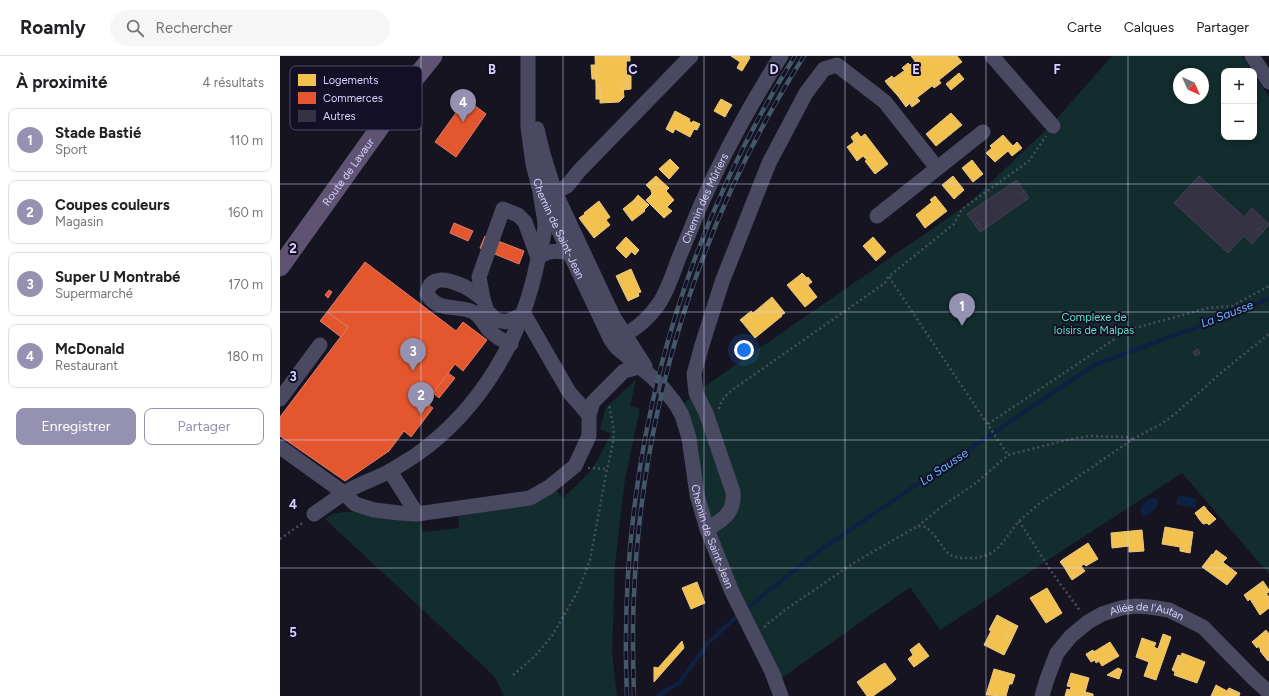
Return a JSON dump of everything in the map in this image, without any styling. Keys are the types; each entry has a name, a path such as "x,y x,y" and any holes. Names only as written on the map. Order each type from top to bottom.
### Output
{"main road":[{"name":"Route de Lavaur","path":"421,66 426,56"},
{"name":"Route de Lavaur","path":"422,70 433,56"},
{"name":"Route de Lavaur","path":"280,267 378,130"}],"street":[{"name":"Chemin de Saint-Jean","path":"528,56 528,127 533,164 540,191 611,340 617,348 626,344"},
{"name":"Chemin de Saint-Jean","path":"537,56 538,82 536,116 538,133 547,170 555,192 626,344 639,368 652,377"},
{"path":"314,514 344,493 370,479 390,471 416,455 442,435 468,408 511,344 524,314 534,279 545,225 540,191 555,192 567,186 691,56"},
{"name":"Chemin des Mûriers","path":"626,344 629,333 649,316 661,301 699,209 723,158 764,82 781,56"},
{"path":"992,56 1053,126"},
{"path":"1252,56 1269,82"},
{"path":"707,529 720,522 727,515 732,508 734,492 706,414 696,393 694,374 722,282 769,163 806,93 824,69 837,65 885,102 937,168"},
{"path":"877,216 983,132"},
{"path":"547,170 563,177 580,171"},
{"path":"524,314 506,322 496,320 487,311 483,299 479,277 503,209 518,215 525,222 538,258"},
{"path":"538,258 543,254 555,251 585,257"},
{"path":"483,299 462,285 446,280 432,282 428,287 427,294 432,301 444,307 472,311 490,331 500,339 511,344"},
{"path":"524,314 569,392 589,415"},
{"name":"Chemin de Saint-Jean","path":"626,344 652,377 676,403 685,421 689,438 697,495 707,529 739,605 753,628 781,696"},
{"path":"624,371 626,344"},
{"path":"280,399 320,345"},
{"path":"280,447 344,493 355,504 374,510 417,514 530,498 549,487 575,466 589,436 589,415 593,402 624,371 639,368"},
{"path":"390,471 417,514"},
{"name":"Allée de l'Autan","path":"1042,696 1046,679 1057,652 1071,636 1088,622 1102,614 1121,608 1136,606 1169,610 1203,627 1252,677 1269,691"}],"path":[{"path":"719,412 720,403 726,395 885,283 888,277 954,224 962,209 1029,161 1053,126"},
{"path":"888,277 1008,454"},
{"path":"988,424 1128,330 1208,308 1232,306 1269,286"},
{"path":"918,526 926,527 950,555 959,558 975,558 992,553 1000,546 1020,521 1040,503 1133,439 1161,424 1175,414 1222,372 1269,334"},
{"path":"513,675 535,656 552,636 579,589 590,560 612,449 614,430 609,404"},
{"path":"753,628 769,624 785,610 855,562 918,526 976,483 1008,454 1089,436 1126,437 1133,439"},
{"path":"280,539 314,514"},
{"path":"1020,521 1053,574 1088,622"}],"green space":[{"name":"Complexe de loisirs de Malpas","path":"1112,56 1242,56 1250,68 1221,68 1221,140 1257,140 1257,79 1269,97 1269,574 1182,473 940,630 910,587 776,682 717,557 680,409 691,396 968,204 1051,125"},
{"path":"636,380 630,406 640,409 625,479 615,566 612,652 617,696 504,696 495,677 325,519 335,513 345,512 378,514 420,522 423,532 459,528 458,516 532,504 557,491 563,498 589,473 611,434 600,429 606,407"}],"water":[{"path":"1178,495 1197,499 1195,508 1176,504"},
{"path":"1153,498 1157,499 1159,502 1158,505 1151,513 1143,516 1140,512 1143,505 1146,501"}],"building: Logements":[{"path":"595,56 626,56 627,86 623,86 624,97 619,102 600,103 600,86 596,86"},
{"path":"626,56 630,56 630,61 626,61"},
{"path":"731,56 744,56 742,58 748,61 742,71 737,68 740,62"},
{"path":"744,56 749,56 750,58 748,61 742,58"},
{"path":"911,56 918,56 920,58 915,61"},
{"path":"918,56 952,56 959,64 939,80 938,79 931,84 932,86 909,104 901,94 898,96 888,85 895,80 894,78 920,58"},
{"path":"952,56 957,56 962,62 959,64"},
{"path":"908,63 911,66 905,71 902,68"},
{"path":"591,65 596,65 596,79 592,79"},
{"path":"959,73 964,79 951,90 946,84"},
{"path":"626,75 631,75 631,89 623,90 623,86 627,86"},
{"path":"892,76 895,80 888,85 885,81"},
{"path":"938,79 941,83 934,88 931,84"},
{"path":"596,86 600,86 600,99 596,99"},
{"path":"901,94 909,104 906,107 898,96"},
{"path":"917,98 920,101 912,107 910,104"},
{"path":"721,99 732,105 730,108 719,102"},
{"path":"719,102 730,108 725,117 714,111"},
{"path":"675,111 690,119 689,121 692,123 693,121 700,124 697,130 694,129 690,137 675,129 673,133 666,129"},
{"path":"951,113 962,125 936,146 926,134"},
{"path":"857,132 861,137 854,142 851,137"},
{"path":"865,134 888,164 875,174 863,156 857,161 847,147"},
{"path":"1003,135 1013,146 1017,142 1022,148 1012,156 1008,151 995,162 986,153 992,148 990,146"},
{"path":"670,159 679,168 669,179 659,169"},
{"path":"972,160 983,174 973,182 962,168"},
{"path":"656,176 669,188 666,191 674,200 667,207 672,211 664,218 646,200 652,194 651,190 646,185"},
{"path":"953,176 964,190 954,199 942,185"},
{"path":"638,195 649,205 644,210 634,200"},
{"path":"935,196 947,211 925,228 916,215 932,202 930,200"},
{"path":"634,200 645,211 632,221 623,209"},
{"path":"599,201 610,217 606,220 610,225 594,238 579,218"},
{"path":"626,237 636,247 626,258 616,248"},
{"path":"873,237 886,252 876,261 863,246"},
{"path":"636,247 639,250 635,255 632,252"},
{"path":"631,269 641,292 638,293 639,296 628,301 616,276"},
{"path":"802,273 812,282 808,285 800,275"},
{"path":"800,275 817,297 805,307 787,285"},
{"path":"772,297 785,313 781,315 771,302 750,318 749,316 742,322 740,320 751,311 753,313"},
{"path":"771,302 782,316 755,338 742,322 749,316 750,318"},
{"path":"1204,506 1208,511 1199,519 1195,513"},
{"path":"1208,511 1216,519 1209,525 1207,523 1203,524 1199,519"},
{"path":"1165,527 1193,532 1190,553 1180,551 1180,547 1162,544"},
{"path":"1142,530 1144,551 1129,552 1129,546 1112,548 1111,533"},
{"path":"1088,543 1098,559 1086,566 1084,564 1081,566 1085,571 1078,576 1076,574 1070,577 1062,560"},
{"path":"1216,550 1227,558 1223,562 1213,555"},
{"path":"1212,554 1237,573 1227,585 1202,567"},
{"path":"1062,560 1066,566 1064,567 1060,562"},
{"path":"1076,574 1078,576 1072,580 1070,577"},
{"path":"1263,581 1269,590 1266,594 1259,584"},
{"path":"697,582 705,603 691,609 682,588"},
{"path":"1259,584 1269,597 1269,608 1260,615 1250,599 1248,601 1244,595"},
{"path":"1047,588 1062,613 1046,623 1030,598"},
{"path":"997,615 1012,623 1005,638 1011,641 1004,655 984,645 991,631 989,630"},
{"path":"1012,623 1018,626 1011,641 1005,638"},
{"path":"1266,630 1269,634 1268,661 1258,646 1257,648 1252,642"},
{"path":"1163,634 1171,637 1156,680 1144,676 1149,662 1136,657 1142,638 1156,643 1154,647 1158,649"},
{"path":"682,641 684,648 654,682 654,667 658,668"},
{"path":"1110,642 1119,656 1102,666 1099,661 1096,663 1095,660 1091,662 1087,656"},
{"path":"919,643 929,656 914,667 908,659 913,655 910,650"},
{"path":"1093,650 1094,652 1087,656 1086,654"},
{"path":"1182,653 1205,662 1197,683 1174,675"},
{"path":"1178,655 1181,656 1175,672 1172,670"},
{"path":"885,663 896,679 893,682 881,665"},
{"path":"881,665 893,682 873,696 867,696 857,682"},
{"path":"1118,668 1122,670 1119,679 1107,675"},
{"path":"994,669 1012,674 1006,696 986,695"},
{"path":"1071,673 1089,678 1084,696 1065,696 1067,689 1070,690 1071,687 1067,686"},
{"path":"1012,674 1015,675 1012,684 1009,684"},
{"path":"1216,685 1227,691 1239,696 1211,696"},
{"path":"1229,688 1240,693 1239,696 1227,691"},
{"path":"1085,692 1093,694 1093,696 1084,696"}],"building: Commerces":[{"path":"466,99 486,114 456,157 435,142"},
{"path":"454,223 473,231 468,241 450,233"},
{"path":"485,236 524,251 519,264 480,248"},
{"path":"365,262 456,331 463,322 487,340 463,371 455,364 426,403 433,408 411,437 404,431 389,451 345,481 280,436 280,417 348,327 327,312"},
{"path":"329,290 332,292 328,298 325,295"},
{"path":"327,312 348,327 341,337 320,321"},
{"path":"448,373 455,378 439,398 433,393"}],"building: Autres":[{"path":"1199,176 1244,217 1252,208 1269,224 1263,232 1259,228 1255,232 1259,236 1252,244 1244,236 1228,253 1174,203"},
{"path":"1017,180 1024,191 1021,194 1026,200 983,230 978,223 975,225 967,214"},
{"path":"1024,191 1029,198 1026,200 1021,194"},
{"path":"978,223 983,230 980,232 975,225"},
{"path":"1259,228 1263,232 1259,236 1255,232"},
{"path":"1198,349 1200,354 1195,356 1193,352"}],"waterway":[{"name":"La Sausse","path":"658,696 680,682 708,643 736,617 823,548 1094,365 1243,310 1269,298"}],"railway":[{"path":"627,696 626,611 632,528 644,445 662,363 686,283 716,205 753,129 795,56"},
{"path":"634,696 633,607 639,524 649,453 664,383 683,314 707,247 735,181 767,118 804,56"}],"place":[{"name":"McDonald","path":"463,122"},
{"name":"Stade Bastié","path":"962,326"},
{"name":"Super U Montrabé","path":"413,371"},
{"name":"Coupes couleurs","path":"421,415"}]}
